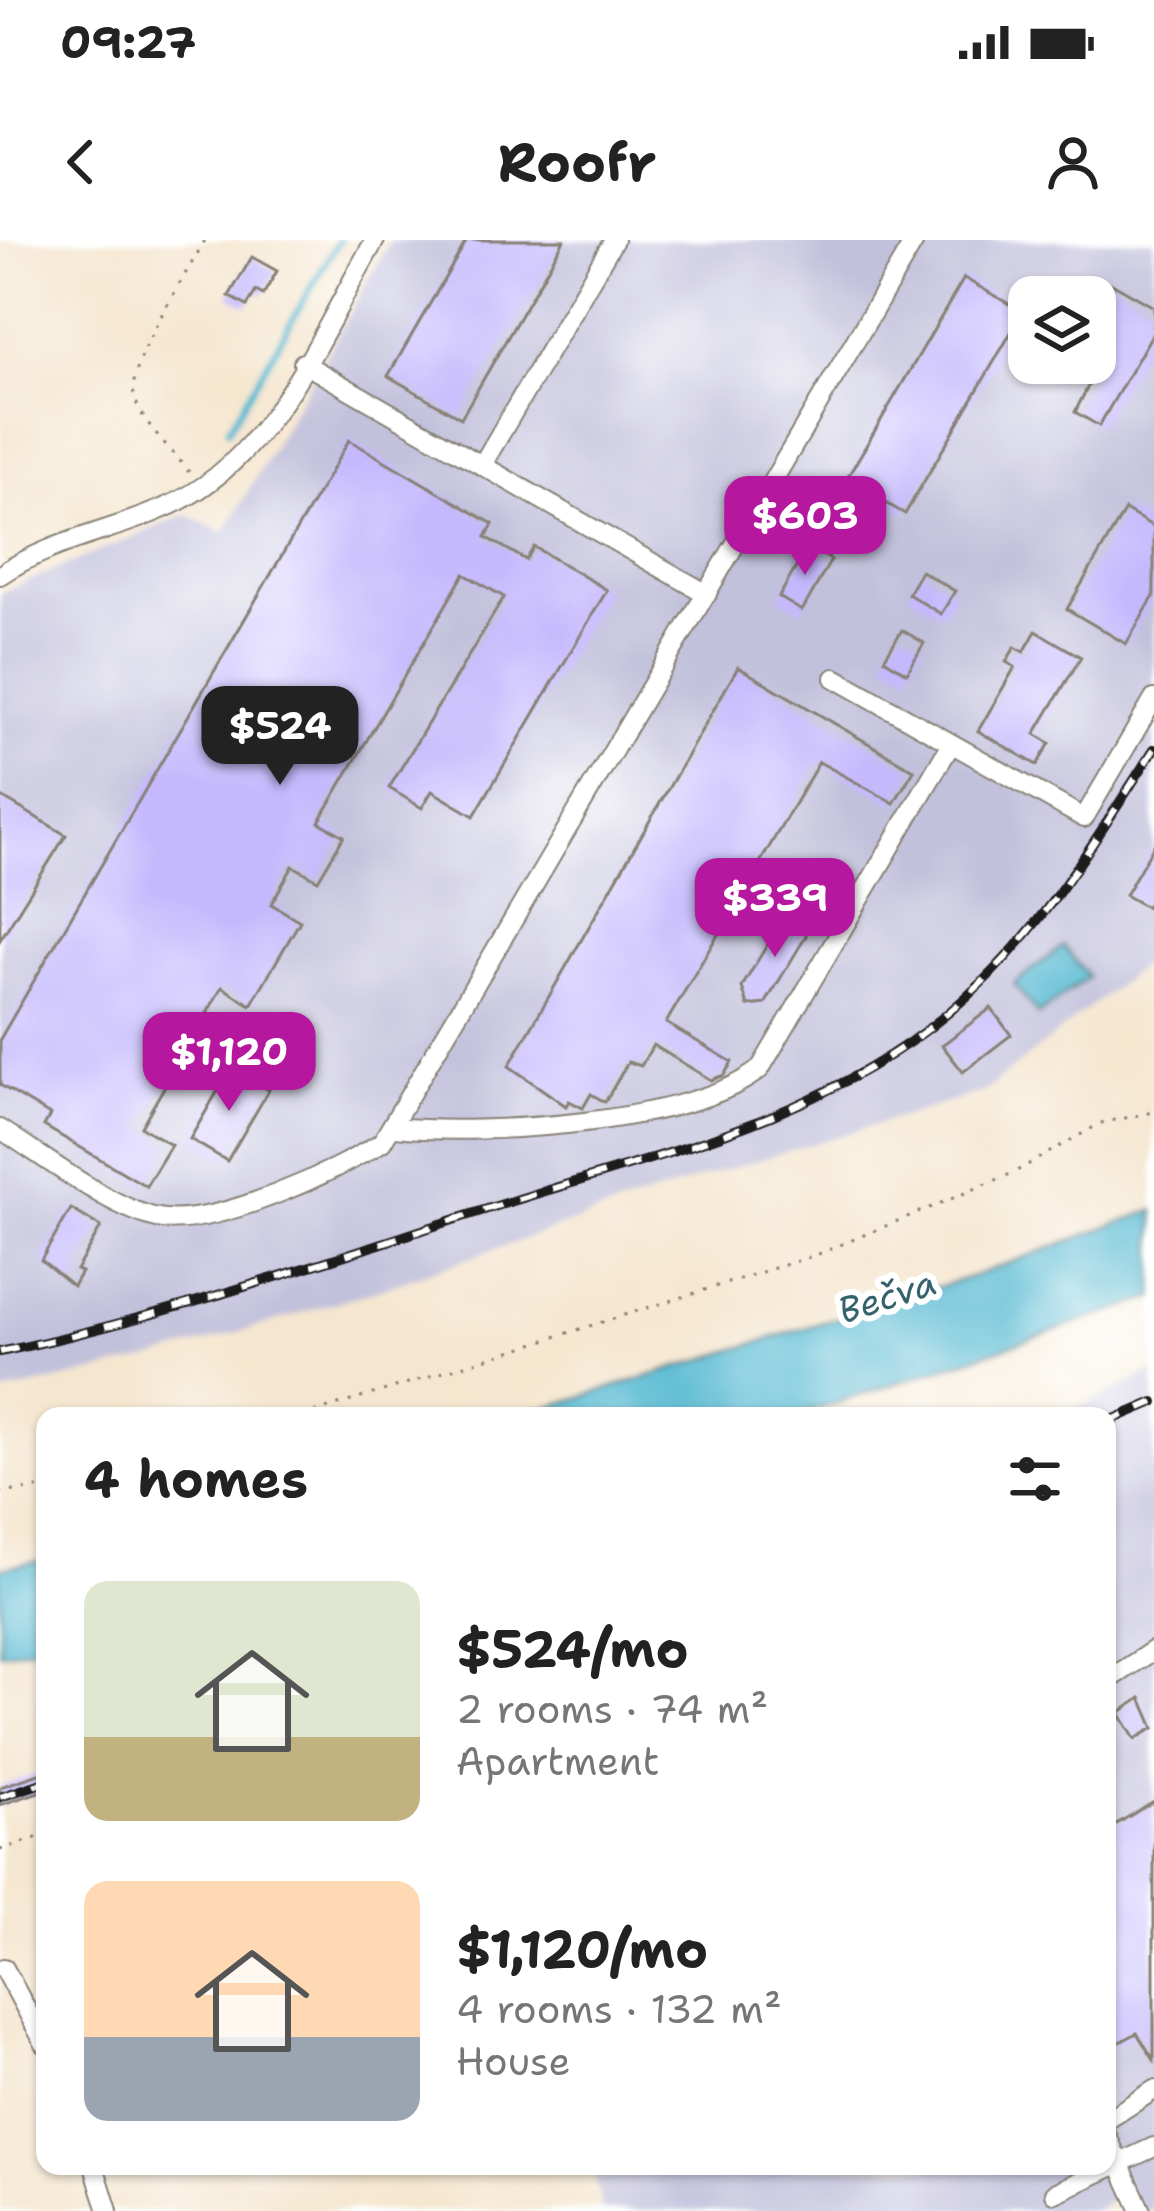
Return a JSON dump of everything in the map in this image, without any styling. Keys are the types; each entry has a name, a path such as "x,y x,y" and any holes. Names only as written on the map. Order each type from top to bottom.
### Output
{"street":[{"path":"0,575 201,488 248,448 375,240"},
{"path":"482,465 614,240"},
{"path":"0,1129 134,1210 163,1219 217,1210 302,1184 352,1161 395,1127 915,240"},
{"path":"303,363 706,594"},
{"path":"835,678 1084,818 1154,699"},
{"path":"395,1127 436,1131 628,1116 701,1102 742,1083 760,1069 951,744"},
{"path":"1116,1675 1154,1644"},
{"path":"4,1968 36,2027"},
{"path":"1116,2114 1154,2090"},
{"path":"1116,2168 1154,2147"},
{"path":"1116,2154 1141,2211"},
{"path":"97,2175 108,2211"},
{"path":"1055,2193 1100,2175"}],"path":[{"path":"201,488 138,405 134,388 145,352 205,240"},
{"path":"332,1407 816,1255 1013,1173 1101,1123 1154,1112"},
{"path":"0,1493 36,1488"},
{"path":"0,1850 36,1838"}],"shaded area":[{"path":"391,240 1154,240 1154,956 984,1092 716,1173 377,1290 155,1358 0,1394 0,593 187,514 224,533"},
{"path":"1154,1372 1154,2211 1125,2211 1116,2196 1095,2211 602,2211 594,2175 1116,2175 1116,1407 1079,1407"}],"water":[{"path":"1063,946 1088,977 1038,1015 1014,984"},
{"path":"1154,1210 1154,1298 824,1407 549,1407 973,1276"},
{"path":"36,1562 36,1647 0,1653 0,1568"}],"building":[{"path":"467,240 564,240 461,418 388,376"},
{"path":"252,257 277,271 263,295 256,291 247,306 229,296"},
{"path":"964,278 1008,303 1008,338 905,514 846,480"},
{"path":"1116,286 1154,307 1154,331 1099,426 1075,412 1089,384 1116,384"},
{"path":"349,440 493,524 486,537 526,560 534,547 607,590 474,816 432,791 422,808 389,788 504,597 464,574 319,822 344,836 318,880 293,866 271,904 300,921 251,1005 222,987 141,1127 171,1145 146,1186 44,1126 50,1115 0,1085 0,1039"},
{"path":"1125,510 1154,527 1154,596 1126,644 1067,609"},
{"path":"808,546 831,560 802,611 779,597"},
{"path":"921,571 955,591 941,614 908,594"},
{"path":"902,630 924,643 907,673 884,659"},
{"path":"1036,631 1081,657 1035,734 1050,743 1037,765 978,731 1015,667 1006,662 1015,647 1024,652"},
{"path":"738,667 914,770 894,803 819,762 666,1023 732,1062 724,1075 711,1080 653,1045 641,1066 628,1062 605,1102 591,1094 583,1108 569,1101 566,1106 509,1066"},
{"path":"0,796 66,835 0,940"},
{"path":"1154,845 1154,894 1146,907 1125,895"},
{"path":"794,914 805,920 806,936 765,1004 748,1006 742,987 783,918"},
{"path":"991,1008 1011,1035 963,1072 942,1045"},
{"path":"231,1068 269,1090 227,1161 190,1139"},
{"path":"71,1209 101,1227 76,1270 81,1272 73,1286 41,1260"},
{"path":"1141,1698 1154,1728 1135,1739 1119,1713"},
{"path":"36,1775 36,1793 0,1805 0,1787"},
{"path":"1154,1801 1154,2060 1137,2033 1116,2044 1116,1824"}],"waterway":[{"path":"228,430 339,240"}],"railway":[{"path":"0,1352 182,1305 664,1155 785,1110 842,1083 897,1051 948,1013 1009,954 1062,889 1154,749"},
{"path":"1116,1418 1154,1402"},
{"path":"0,1797 36,1785"}],"water label":[{"name":"Bečva","path":"887,1296"}]}
